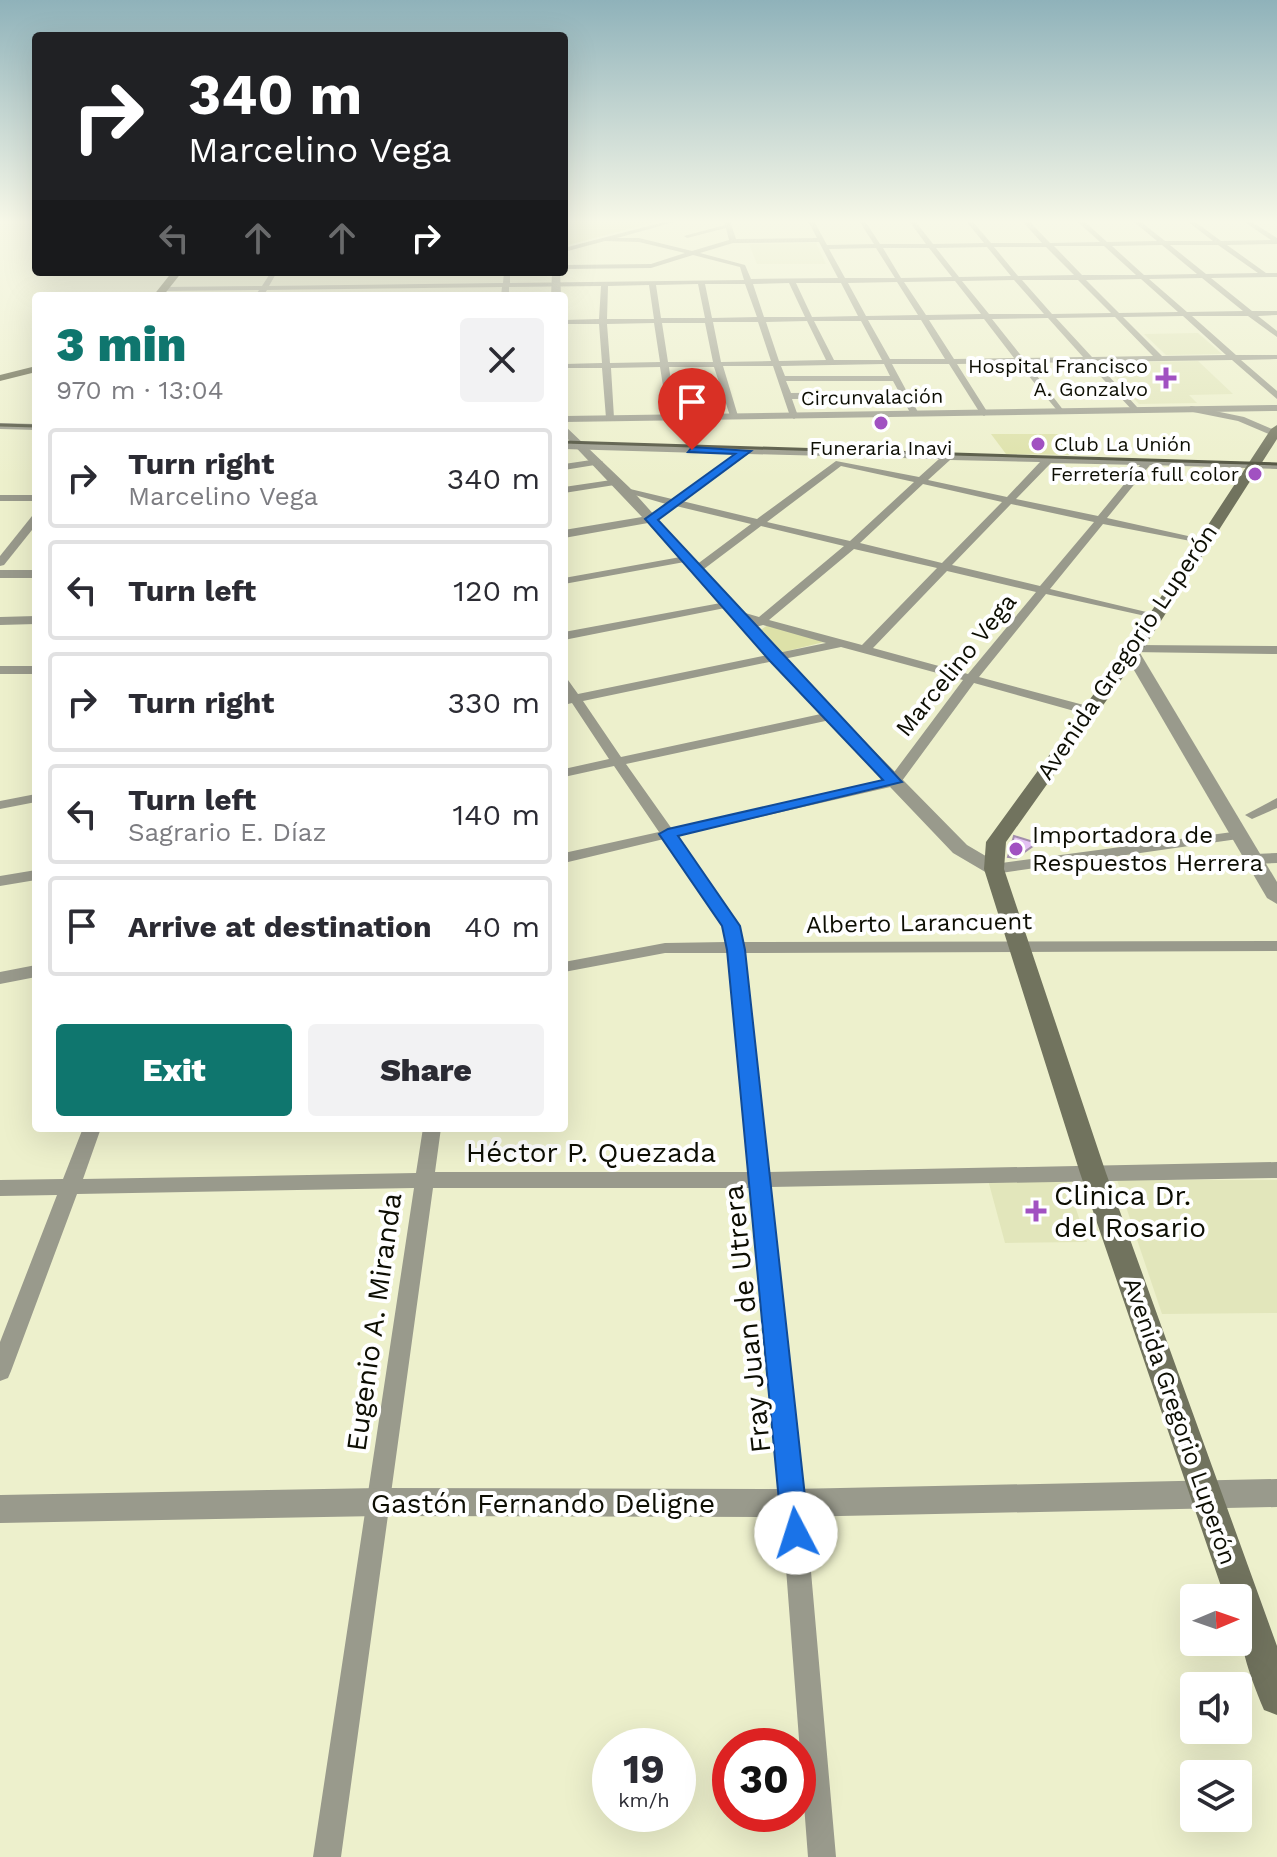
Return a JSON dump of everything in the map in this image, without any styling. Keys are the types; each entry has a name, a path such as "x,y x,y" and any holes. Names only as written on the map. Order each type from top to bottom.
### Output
{"main road":[{"path":"0,381 32,372"},
{"name":"Avenida Gregorio Luperón","path":"1276,431 1134,651 996,842 994,869 1093,1173 1277,1697"}],"street":[{"path":"604,308 610,418"},
{"path":"655,308 672,417"},
{"path":"706,308 718,365 734,416"},
{"path":"756,308 794,416"},
{"path":"804,308 831,363"},
{"path":"857,308 915,414"},
{"path":"917,308 984,413"},
{"path":"979,308 1060,411"},
{"path":"1042,308 1134,409"},
{"path":"1108,308 1160,359"},
{"path":"1178,308 1277,396"},
{"path":"1243,308 1277,335"},
{"path":"568,322 1277,313"},
{"path":"568,366 1277,357"},
{"path":"780,379 895,378"},
{"path":"787,396 904,395"},
{"name":"Circunvalación","path":"568,419 1277,408"},
{"path":"1191,409 1241,419 1276,431"},
{"path":"0,426 32,427"},
{"path":"568,432 622,486 731,609 756,625 842,643 1090,711"},
{"path":"568,446 1277,466"},
{"path":"568,533 651,519 746,451"},
{"path":"756,625 852,545 947,457"},
{"path":"864,650 1048,460"},
{"path":"568,466 598,462"},
{"path":"568,580 691,564 762,523 839,463 1202,542"},
{"name":"Marcelino Vega","path":"894,782 970,680 1103,521 1147,463"},
{"path":"568,490 622,486 674,502 1155,617"},
{"path":"0,498 32,498"},
{"path":"0,563 32,523"},
{"path":"0,574 32,574"},
{"path":"568,635 731,609"},
{"path":"0,621 32,620"},
{"path":"756,625 775,658 894,782 960,849 994,869 1240,835"},
{"path":"568,694 775,658 842,643"},
{"path":"1277,650 1134,651 1277,898"},
{"path":"0,670 32,670"},
{"name":"Fray Juan de Utrera","path":"568,695 731,926 761,1180 793,1503 822,1857"},
{"path":"568,772 830,716"},
{"path":"568,857 894,782"},
{"path":"0,805 32,799"},
{"path":"1252,815 1277,802"},
{"path":"1255,859 1277,858"},
{"path":"0,881 32,876"},
{"name":"Alberto Larancuent","path":"568,966 665,948 1277,946"},
{"path":"0,978 32,972"},
{"path":"0,1371 90,1132"},
{"name":"Eugenio A. Miranda","path":"327,1857 431,1132"},
{"name":"Héctor P. Quezada","path":"0,1188 424,1180 761,1180 1277,1170"},
{"name":"Gastón Fernando Deligne","path":"0,1509 379,1502 793,1503 1277,1493"}],"shaded area":[{"path":"1198,333 1222,354 1166,355 1144,334"},
{"name":"Hospital Francisco A. Gonzalvo","path":"1198,361 1233,394 1189,395 1197,403 1139,404 1101,363"},
{"name":"Club La Unión","path":"991,434 1069,434 1086,455 1006,454"},
{"path":"768,625 824,642 779,653 759,631"},
{"name":"Clinica Dr. del Rosario","path":"1066,1179 1087,1242 1005,1243 988,1180"},
{"path":"1117,1180 1277,1180 1277,1313 1162,1314"}],"building":[{"name":"Importadora de Respuestos Herrera","path":"1014,836 1037,843 1016,858 1008,857"}],"railway":[{"path":"0,425 32,426"},
{"path":"568,442 1277,464"}],"place":[{"name":"Hospital Francisco A. Gonzalvo","path":"1166,378"},
{"name":"Funeraria Inavi","path":"881,423"},
{"name":"Club La Unión","path":"1038,444"},
{"name":"Ferretería full color","path":"1255,474"},
{"name":"Importadora de Respuestos Herrera","path":"1016,849"},
{"name":"Clinica Dr. del Rosario","path":"1036,1211"}],"route":[{"path":"692,450 746,451 651,519 726,605 894,782 668,834 731,926 736,950 796,1533"}]}
